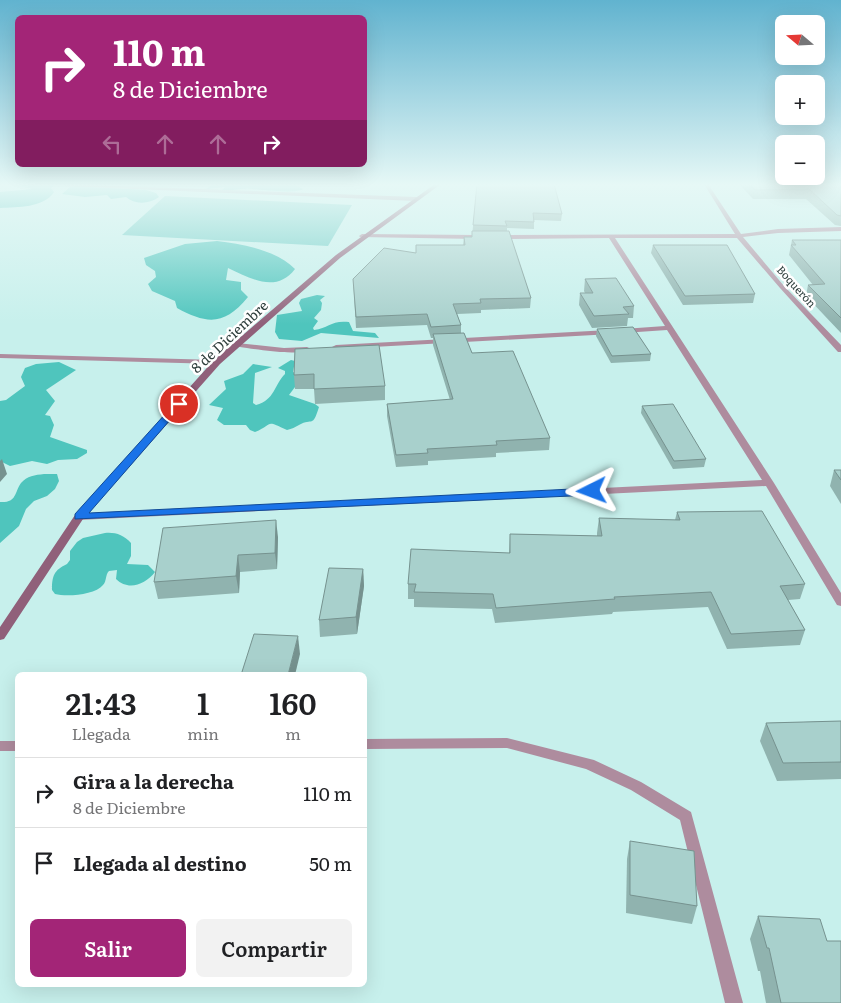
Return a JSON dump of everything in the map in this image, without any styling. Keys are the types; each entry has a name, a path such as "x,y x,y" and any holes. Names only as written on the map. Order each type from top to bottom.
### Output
{"street":[{"name":"8 de Diciembre","path":"0,636 79,516 217,362 240,345 304,285 369,231"},
{"name":"Boquerón","path":"736,231 782,287 841,350"},
{"path":"496,237 739,236 784,231"},
{"path":"362,236 487,237"},
{"path":"612,238 769,482 841,602"},
{"path":"323,348 670,328"},
{"path":"240,345 284,350 313,349"},
{"path":"0,356 217,362"},
{"path":"79,516 769,482"},
{"path":"367,744 507,742 589,764 636,786 686,816 734,1003"},
{"path":"0,746 15,746"}],"shaded area":[{"path":"127,231 337,231 328,246 122,235"},
{"path":"217,241 259,249 287,262 295,269 288,277 280,281 263,282 228,268 226,280 241,282 241,290 248,297 232,313 215,319 188,314 177,308 175,301 152,291 148,284 156,277 155,271 146,265 144,258 185,244"},
{"path":"317,295 325,296 320,300 322,303 321,310 314,318 318,321 313,328 314,330 338,322 349,322 353,331 375,333 379,338 321,333 302,341 279,339 275,332 277,315 302,311 299,303 301,299"},
{"path":"291,360 295,361 293,372 297,374 295,387 289,395 319,407 312,421 287,430 269,424 255,432 246,425 224,425 217,420 223,408 209,405 226,389 224,381 243,374 253,364 272,367 255,373 253,403 256,405 271,396 285,374 285,371 278,368"},
{"path":"59,362 76,370 46,390 55,401 45,415 50,416 54,425 50,437 87,450 87,453 77,459 58,460 47,464 32,461 10,466 0,461 0,401 6,400 25,386 21,377 25,368 36,364"},
{"path":"57,474 59,481 55,489 47,496 34,501 26,509 19,526 0,543 0,502 12,499 21,483 26,479 34,475"},
{"path":"105,533 119,535 131,543 131,556 127,564 148,565 155,572 151,577 136,585 126,585 116,579 117,570 109,571 104,583 94,591 73,595 55,594 52,590 55,574 70,560 70,551 77,542 83,538"}],"building":[{"path":"472,231 509,231 531,298 480,299 481,303 453,304 461,325 431,327 427,314 356,317 353,279 384,248 416,253 416,245 465,245 464,237 472,237"},
{"path":"792,240 841,240 841,318 808,285 825,284 791,245 796,245"},
{"path":"653,245 727,245 755,294 685,296"},
{"path":"616,278 634,306 623,307 629,314 594,316 580,293 593,293 585,279"},
{"path":"633,327 651,354 612,356 597,329"},
{"path":"464,333 472,353 513,351 550,438 496,441 497,445 427,449 428,453 396,455 387,404 453,399 433,334"},
{"path":"379,345 385,386 314,389 314,374 294,375 295,349"},
{"path":"673,404 706,459 674,461 642,406"},
{"path":"834,470 841,470 841,480"},
{"path":"762,511 805,584 780,586 805,630 731,634 711,592 614,597 615,599 496,608 493,594 414,592 416,584 408,584 411,549 510,553 510,534 602,536 599,518 680,520 677,512"},
{"path":"276,520 275,553 238,555 236,576 154,582 163,528"},
{"path":"329,568 363,569 356,617 319,620"},
{"path":"254,634 298,636 289,672 242,672"},
{"path":"841,721 841,762 783,763 766,723"},
{"path":"630,841 694,851 697,906 630,895"},
{"path":"758,916 820,919 827,941 841,941 841,1003 781,1003 769,948 767,948"}],"route":[{"path":"179,404 79,516 592,491"}]}
